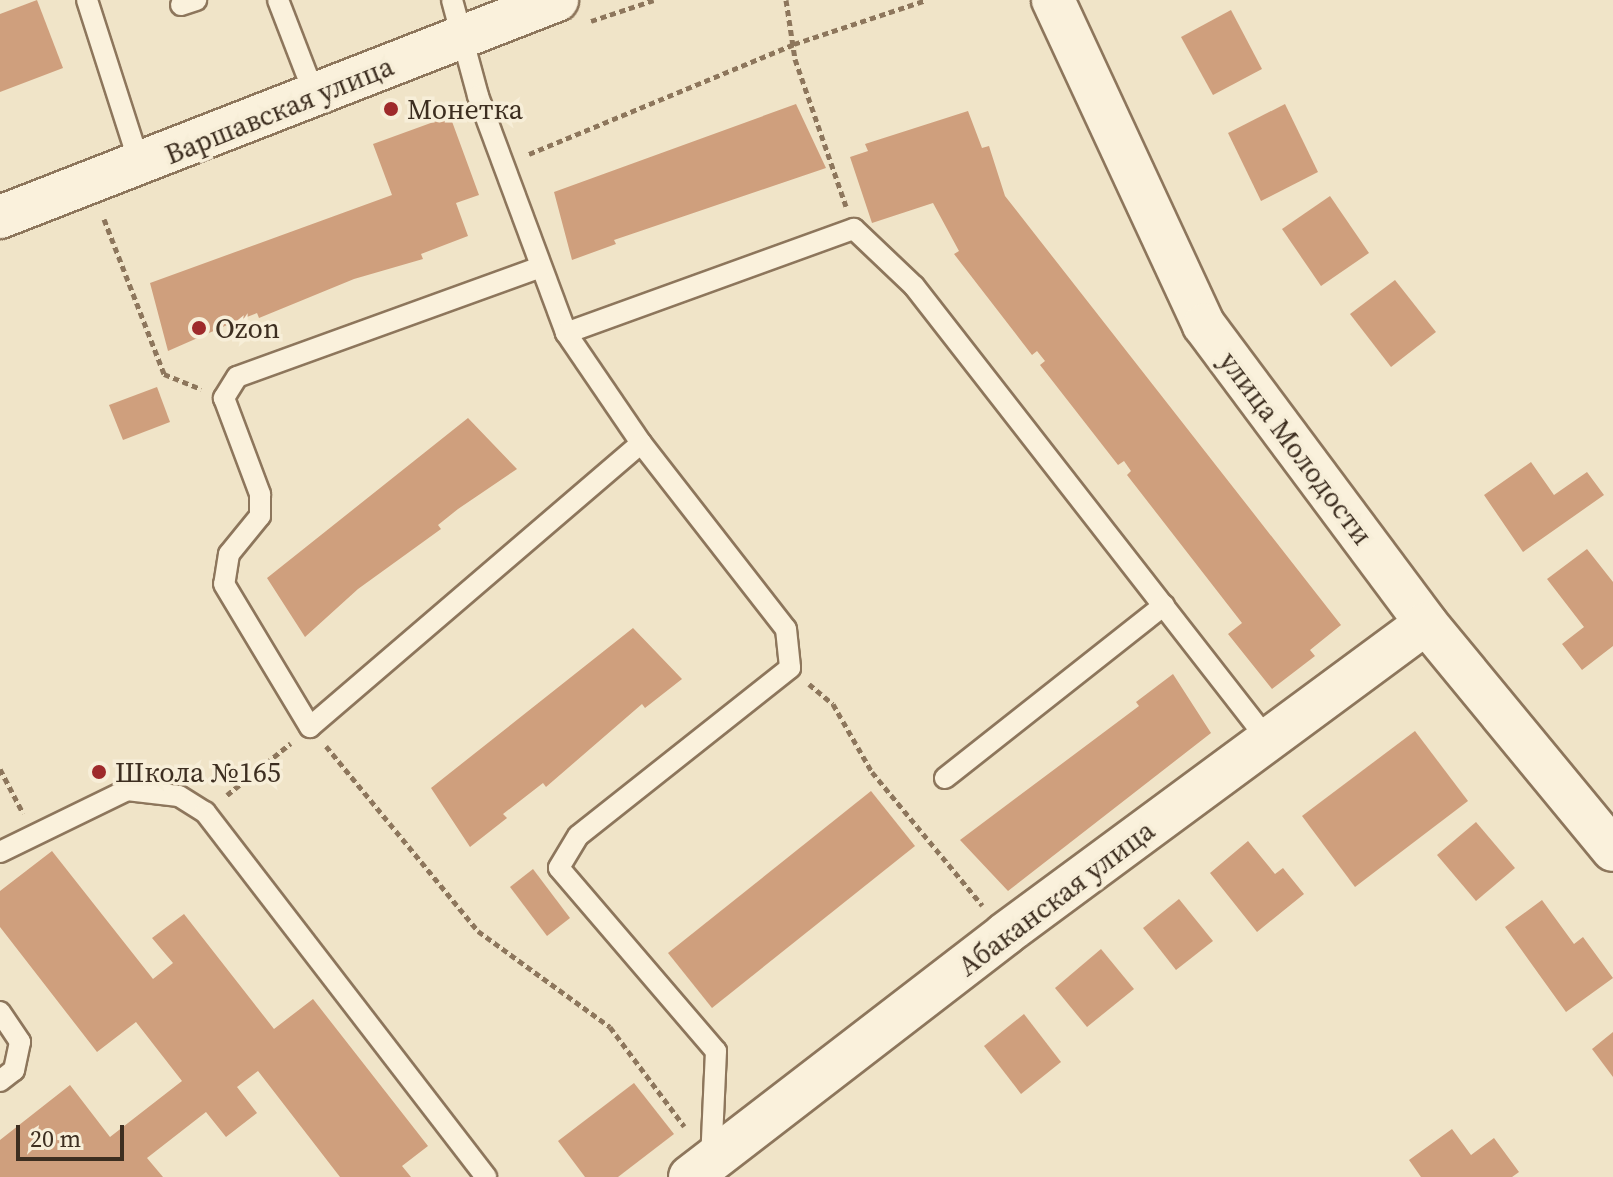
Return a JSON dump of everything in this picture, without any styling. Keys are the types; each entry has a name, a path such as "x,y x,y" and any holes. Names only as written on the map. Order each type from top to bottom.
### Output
{"street":[{"name":"Варшавская улица","path":"0,217 315,96 458,18 557,0"},
{"name":"улица Молодости","path":"1053,0 1204,325 1426,623 1613,850"},
{"name":"Абаканская улица","path":"708,1172 1005,934 1426,623"}],"lane":[{"path":"87,0 140,165"},
{"path":"278,0 315,96"},
{"path":"458,18 502,165 538,268 566,333 641,443 786,629 790,668 578,836 559,868 716,1051 708,1172"},
{"path":"566,333 854,229 914,286 1268,740"},
{"path":"538,268 237,377 224,398 260,494 260,516 229,554 224,584 310,727 641,443"},
{"path":"945,778 1164,605"},
{"path":"0,852 127,790 179,796 205,812 486,1177"},
{"path":"0,1012 20,1042 14,1070 0,1081"}],"path":[{"path":"786,0 794,44 854,229"},
{"path":"502,165 794,44 926,0"},
{"path":"95,182 107,234 164,374 224,398"},
{"path":"790,668 833,704 872,772 1005,934"},
{"path":"205,812 310,727 478,931 610,1027 708,1172"},
{"path":"0,769 35,835"}],"building":[{"path":"37,0 63,68 0,92 0,14"},
{"path":"1231,10 1262,69 1213,95 1181,37"},
{"path":"796,104 826,168 614,240 616,244 572,260 554,192"},
{"path":"1285,104 1318,172 1261,201 1228,133"},
{"path":"968,111 982,148 989,146 1005,196 1341,625 1310,650 1315,656 1272,689 1228,634 1242,623 1127,475 1131,471 1124,461 1118,465 1040,365 1045,361 1037,351 1032,355 954,254 959,251 933,203 872,223 850,157 868,151 865,144"},
{"path":"450,116 479,195 456,203 468,236 421,254 423,259 354,279 259,318 257,313 168,351 150,283 392,195 373,144"},
{"path":"1330,196 1369,253 1321,286 1282,229"},
{"path":"1395,280 1436,332 1391,367 1350,314"},
{"path":"157,387 170,422 123,440 109,405"},
{"path":"468,418 517,469 458,509 438,525 441,529 358,589 305,637 267,578"},
{"path":"1531,462 1554,495 1587,472 1604,495 1523,552 1484,495"},
{"path":"1587,549 1613,582 1613,646 1582,670 1562,644 1584,627 1547,579"},
{"path":"633,628 682,679 645,708 642,704 546,787 543,783 503,814 507,818 470,847 431,788"},
{"path":"1173,674 1211,733 1008,891 960,840 1139,706 1136,702"},
{"path":"1415,731 1468,801 1355,887 1302,816"},
{"path":"871,791 915,846 712,1008 668,953"},
{"path":"1476,822 1515,868 1476,901 1437,855"},
{"path":"1248,841 1275,874 1283,868 1304,894 1257,932 1210,873"},
{"path":"52,851 153,979 173,963 152,938 184,914 274,1029 313,999 428,1146 402,1166 411,1177 340,1177 258,1071 237,1087 257,1113 226,1137 206,1112 147,1158 163,1177 0,1177 0,1140 70,1085 110,1137 182,1081 136,1022 97,1052 0,927 0,891"},
{"path":"533,869 570,918 547,936 510,887"},
{"path":"1179,899 1213,941 1176,970 1143,928"},
{"path":"1542,900 1574,944 1583,937 1613,978 1566,1012 1505,927"},
{"path":"1101,949 1134,989 1087,1027 1055,988"},
{"path":"1024,1014 1061,1062 1021,1094 984,1046"},
{"path":"1613,1032 1613,1077 1592,1049"},
{"path":"634,1083 674,1134 618,1177 585,1177 558,1141"},
{"path":"1452,1129 1471,1155 1494,1138 1519,1172 1512,1177 1421,1177 1409,1160"}],"place":[{"name":"Монетка","path":"391,109"},
{"name":"Ozon","path":"199,328"},
{"name":"Школа №165","path":"99,772"}]}
